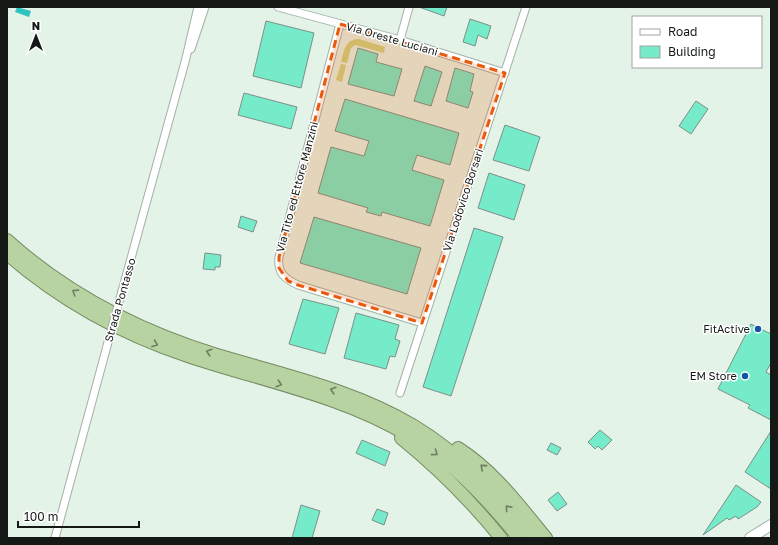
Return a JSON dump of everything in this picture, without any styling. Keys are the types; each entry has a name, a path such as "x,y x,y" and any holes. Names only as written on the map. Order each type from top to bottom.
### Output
{"highway":[{"path":"7,240 36,265 68,288 102,309 134,324 189,346 357,403 410,424 454,454 496,494 533,538"},
{"path":"7,254 39,280 68,300 106,322 133,335 186,356 357,403 384,406 420,424 461,450 485,468 507,490 546,538"},
{"path":"357,403 430,461 484,517 501,538"},
{"path":"357,403 442,458 479,492 519,538"}],"main road":[{"path":"750,538 771,525"}],"street":[{"name":"Strada Pontasso","path":"55,538 192,32 203,7"},
{"name":"Strada Pontasso","path":"185,62 192,49 203,7"},
{"name":"Via Oreste Luciani","path":"278,7 400,40 505,73"},
{"path":"400,40 409,7"},
{"name":"Via Lodovico Borsari","path":"400,393 526,7"},
{"name":"Via Tito ed Ettore Manzini","path":"340,24 279,257 279,268 288,281 298,285 422,322"}],"highlighted area":[{"path":"340,24 505,73 422,323 298,285 288,281 279,268 279,257"}],"green space":[{"path":"359,39 385,47 384,53 355,45 351,48 347,63 341,62 344,50 348,43"},
{"path":"341,64 346,65 342,82 336,80"}],"water":[{"path":"17,7 31,11 29,17 15,12"}],"building":[{"path":"419,7 447,7 444,16"},
{"path":"470,19 491,26 487,39 478,35 475,46 463,42"},
{"path":"266,21 314,33 301,88 253,76"},
{"path":"358,48 378,54 376,62 402,69 394,96 348,84"},
{"path":"425,66 442,72 431,106 414,101"},
{"path":"455,68 474,74 470,91 473,92 468,108 446,101"},
{"path":"244,93 297,107 291,129 238,115"},
{"path":"345,99 459,133 450,165 417,155 412,170 444,180 430,226 382,212 381,216 366,212 368,208 318,193 331,147 364,156 369,141 335,131"},
{"path":"696,101 708,109 691,134 679,126"},
{"path":"505,125 540,137 529,171 493,160"},
{"path":"489,173 525,185 514,220 478,208"},
{"path":"241,216 257,221 253,232 238,227"},
{"path":"314,217 421,248 407,294 300,263"},
{"path":"474,228 503,237 451,396 423,387"},
{"path":"205,253 221,255 220,267 215,267 215,270 203,269"},
{"path":"303,299 339,308 325,354 289,344"},
{"path":"356,313 399,325 395,339 400,341 395,357 390,356 386,369 344,358"},
{"name":"EM Store","path":"751,324 771,334 771,363 766,372 771,375 771,420 748,408 750,405 718,389"},
{"path":"600,430 612,440 602,450 598,446 595,449 588,442"},
{"path":"771,431 771,489 745,472"},
{"path":"362,440 390,452 385,466 356,453"},
{"path":"551,443 561,448 557,455 547,450"},
{"path":"736,485 761,502 757,507 738,519 736,516 729,520 727,518 703,535"},
{"path":"558,492 567,504 557,511 548,500"},
{"path":"301,505 320,511 312,538 292,538"},
{"path":"377,509 388,513 384,525 372,520"}],"place":[{"name":"FitActive","path":"758,329"},
{"name":"EM Store","path":"745,376"}]}
